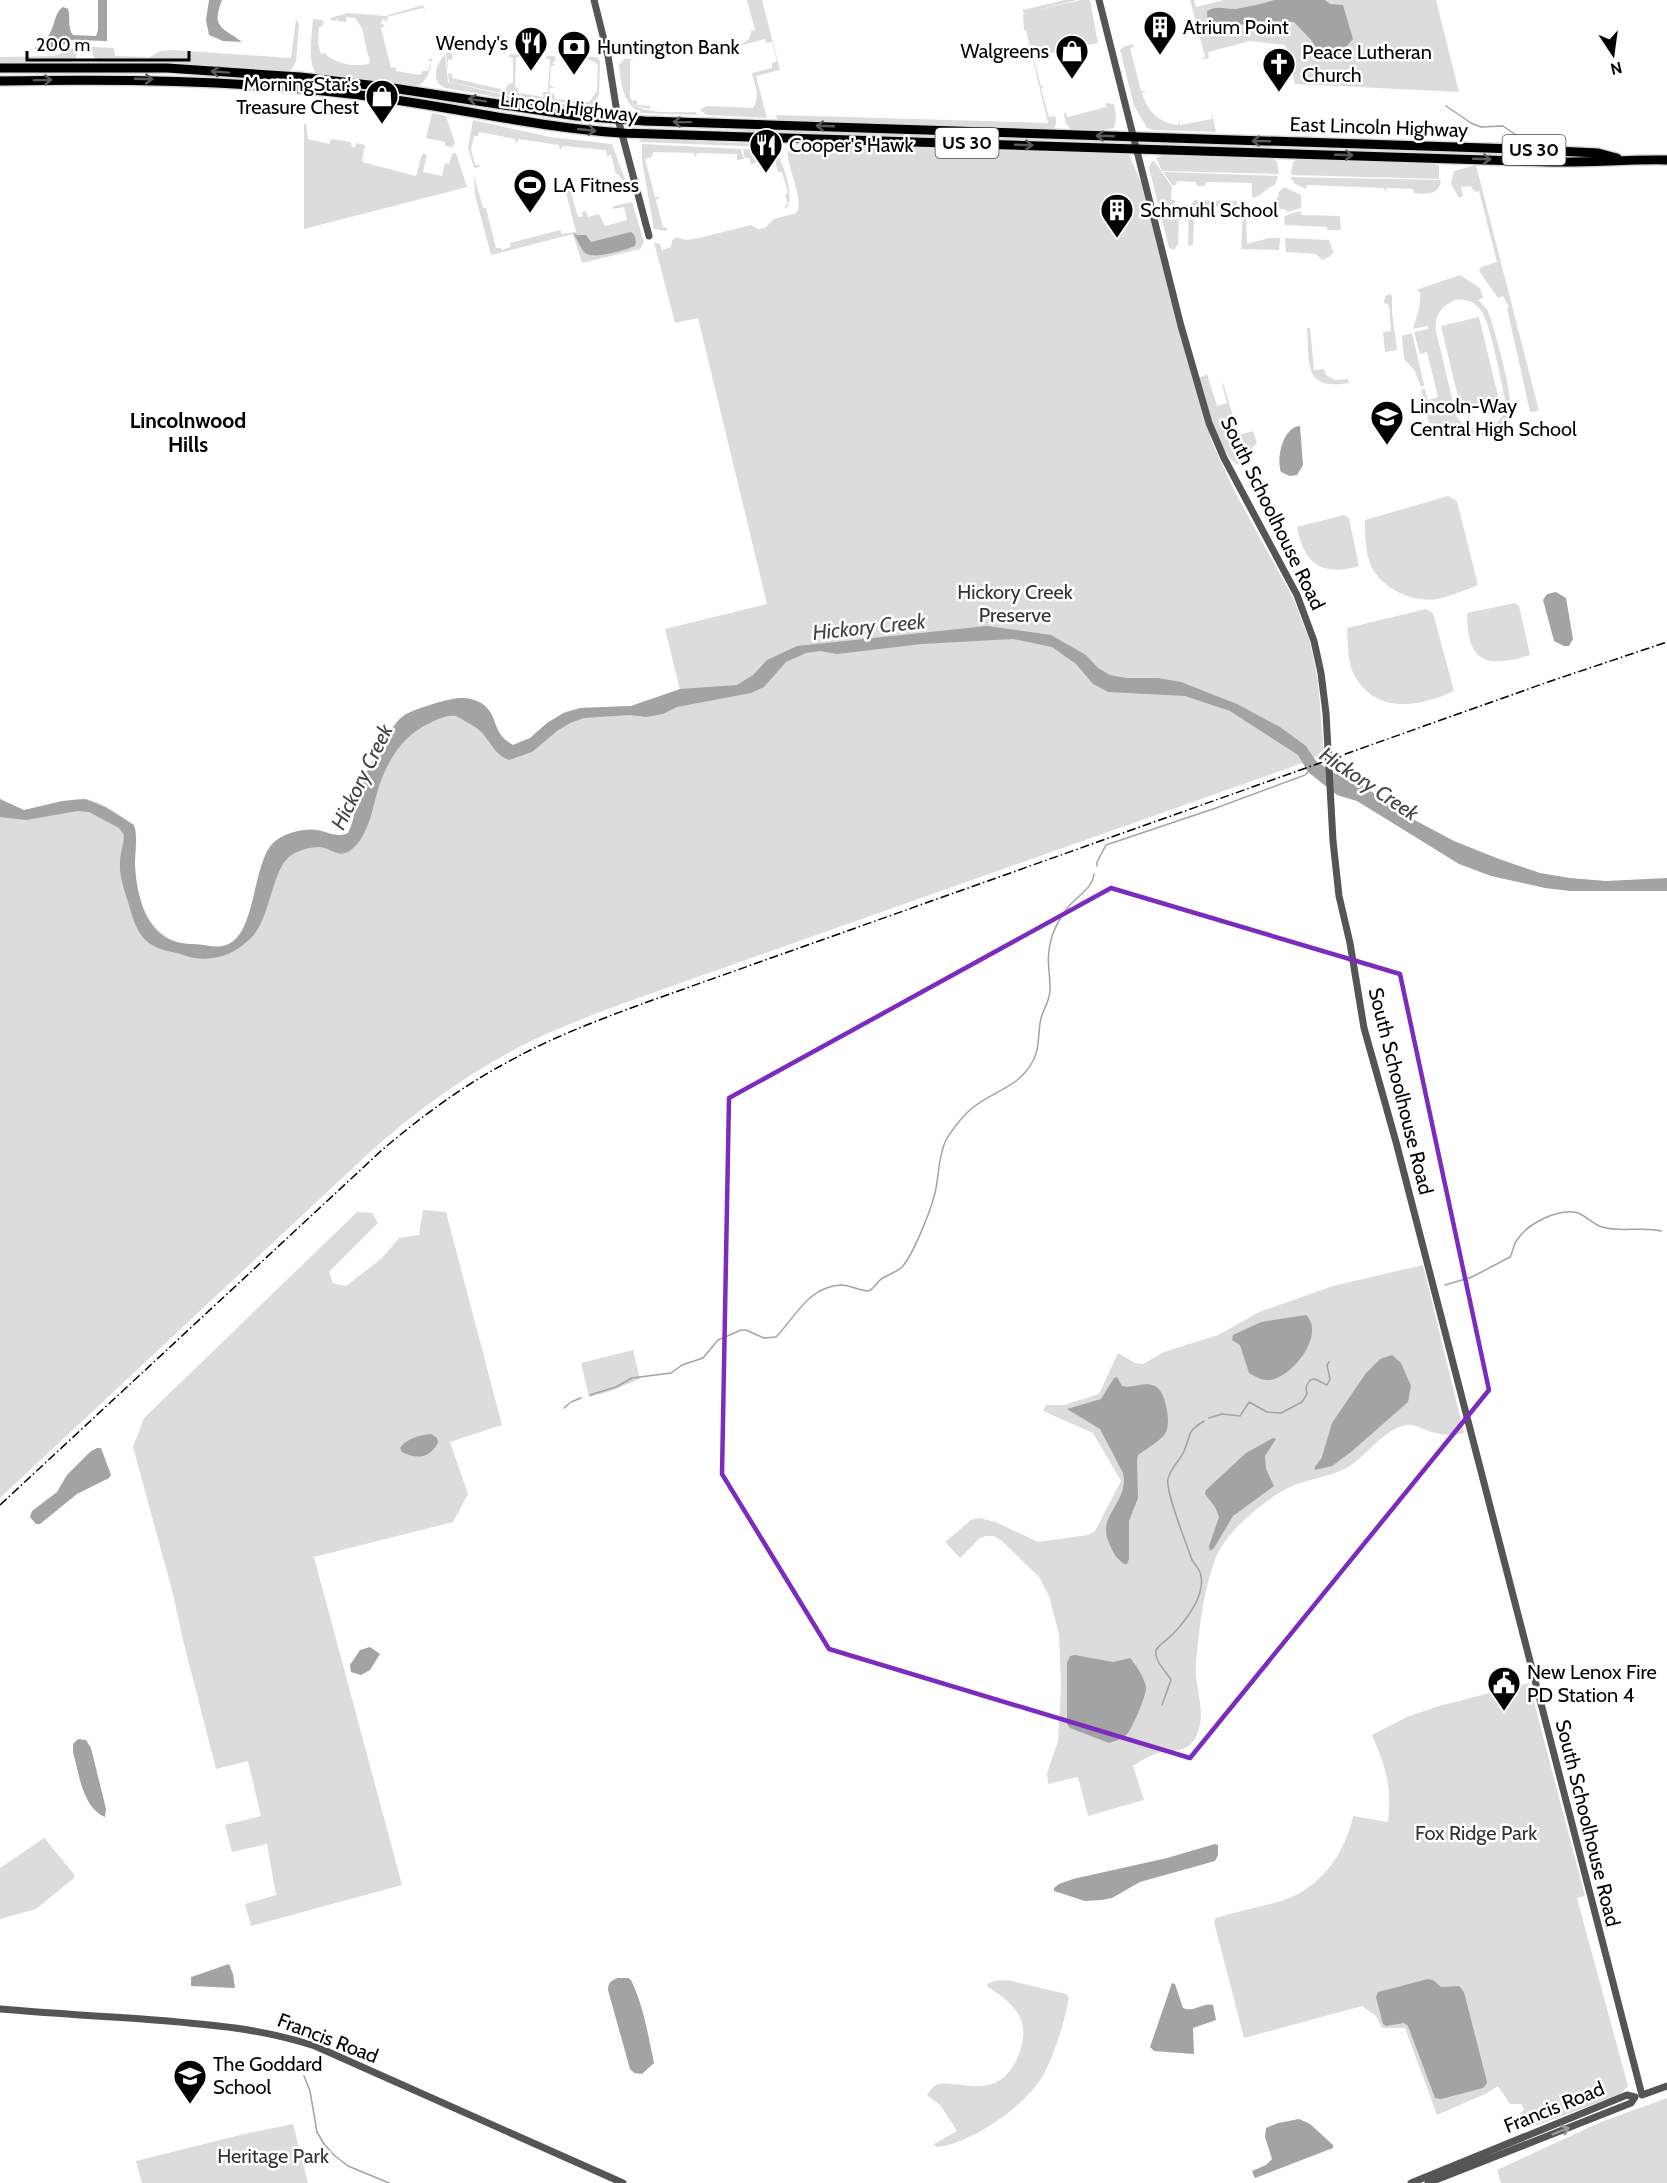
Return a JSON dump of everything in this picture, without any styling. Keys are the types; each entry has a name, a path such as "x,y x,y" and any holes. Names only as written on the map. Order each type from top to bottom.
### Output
{"main road":[{"name":"Lincoln Highway","path":"0,69 167,68 300,76 566,114 618,119 1134,137"},
{"name":"Lincoln Highway","path":"0,81 130,79 286,87 397,99 552,127 622,133 1136,148"},
{"name":"East Lincoln Highway","path":"1134,137 1516,149 1598,153 1622,159"},
{"name":"East Lincoln Highway","path":"1136,148 1552,162 1667,160"}],"street":[{"path":"594,0 608,56 618,119 649,236"},
{"name":"South Schoolhouse Road","path":"1099,0 1181,326 1209,423 1224,458 1297,595 1314,640 1324,693 1339,896 1350,943 1364,1028 1399,1152 1642,2095 1667,2086"},
{"name":"Francis Road","path":"0,2009 212,2024 264,2031 290,2038 315,2046 622,2183"},
{"name":"Francis Road","path":"1411,2183 1627,2095 1635,2097 1631,2103 1428,2183"}],"highlighted area":[{"path":"1111,888 1400,974 1489,1390 1190,1758 829,1649 722,1474 729,1098"}],"green space":[{"path":"747,0 762,0 780,70 756,76 767,118 707,115 700,110 706,106 753,108 757,95 752,73 772,68 772,63 777,61 772,42 766,43 765,39 727,49 727,53 724,51 725,48 745,42 751,31 755,30"},
{"path":"1065,0 1077,0 1033,11 1090,0 1098,43 1043,55 1042,58 1034,60 1041,86 1045,86 1041,88 1049,117 1055,116 1056,118 1053,130 782,121 778,120 775,115 1048,123 1026,30 1024,30 1023,14 1028,13 1023,13 1023,10"},
{"path":"1190,0 1194,0 1196,7 1224,0 1436,0 1459,92 1295,84 1285,45 1250,41 1208,52 1209,58 1200,60 1205,57"},
{"path":"423,5 426,12 423,8 387,17 388,22 383,19 381,23 385,26 381,28 391,68 396,67 396,71 421,75 422,71 428,71 431,62 427,59 432,59 427,76 422,83 414,87 316,74 311,55 313,19 324,22 323,26 319,27 318,43 321,54 325,53 345,64 363,65 369,64 370,58 362,28 355,18 346,17 346,22 330,18 348,13 385,16"},
{"path":"296,19 299,24 296,61 292,69 285,71 102,64 95,59 92,53 92,47 114,48 115,56 150,57 160,51 173,50 291,58"},
{"path":"1133,44 1134,47 1130,48 1141,91 1146,91 1142,93 1151,111 1165,122 1178,125 1179,120 1180,125 1212,119 1212,113 1216,132 1147,128 1134,106 1120,50"},
{"path":"77,48 76,58 67,64 0,66 0,57 54,56"},
{"path":"451,52 453,59 448,60 448,72 446,53"},
{"path":"445,54 448,82 505,95 551,103 594,106 598,109 562,111 445,88 437,82 436,72"},
{"path":"510,54 520,55 516,57 515,87 518,88 518,93 544,97 542,92 548,92 550,59 545,59 547,56 554,56 556,60 552,63 556,65 551,66 550,85 555,88 550,88 549,93 554,94 555,99 589,102 597,91 598,65 586,59 576,58 563,61 561,59 564,56 597,57 600,60 599,95 592,106 515,96 449,82 448,73 452,74 452,78 505,90 508,84 513,83 513,58 509,57"},
{"path":"624,59 634,59 630,60 630,98 633,101 637,100 637,105 650,106 650,109 638,107 661,112 696,112 697,115 642,113 636,109 627,99 622,86 619,65"},
{"path":"1106,103 1114,104 1116,122 1114,128 1099,131 1073,131 1066,124 1065,112 1068,117 1106,107"},
{"path":"432,113 446,116 455,143 452,147 445,146 445,142 426,138"},
{"path":"473,120 550,137 612,144 625,179 622,180 616,174 611,155 607,156 606,150 563,146 560,150 559,145 519,139 516,144 515,139 479,132 478,136 474,136 471,149 475,165 480,165 474,168 468,148"},
{"path":"306,123 308,139 329,144 331,139 351,142 352,147 355,147 356,143 365,145 362,162 416,176 422,154 427,154 423,172 442,176 445,163 449,164 452,154 456,153 467,187 304,229 304,124"},
{"path":"779,128 1037,137 1036,140 713,132"},
{"path":"643,139 760,144 772,147 638,142"},
{"name":"Hickory Creek Preserve","path":"798,142 1119,151 1129,155 1141,182 1185,350 1212,442 1235,492 1294,600 1310,642 1318,681 1324,753 1300,764 615,1007 553,1031 507,1053 446,1092 370,1152 0,1498 0,799 15,808 25,810 83,799 100,804 117,813 131,824 136,834 137,887 145,911 159,931 169,939 181,944 225,945 238,937 246,923 260,870 266,854 275,842 288,834 308,829 339,835 348,833 358,793 365,776 377,753 402,717 418,709 448,700 469,698 487,708 501,735 513,745 530,738 564,712 580,708 631,706 680,690 665,629 767,604 698,318 675,323 654,242 660,244 662,250 671,247 676,237 686,240 699,238 751,225 758,229 765,228 774,219 796,213 799,200 789,164 788,149 805,145 915,146 803,143 790,146"},
{"path":"642,144 741,149 744,159 737,160 737,154 697,153 695,158 694,153 653,152 652,157 645,159 655,197 660,197 656,200 663,227 668,228 666,231 654,229 642,160"},
{"path":"743,149 775,150 789,188 790,196 789,203 787,208 784,207 788,204 785,194 788,193 782,172 778,172 774,157 751,164 749,158 745,158"},
{"path":"1168,154 1271,157 1277,162 1279,174 1162,171 1156,158"},
{"path":"1300,157 1433,162 1439,166 1439,179 1291,175 1293,162"},
{"path":"1152,161 1172,187 1171,200 1175,200 1175,213 1179,214 1178,244 1174,250 1169,248 1149,168"},
{"path":"1476,165 1539,411 1530,412 1507,308 1509,307 1503,296 1498,298 1479,271 1481,267 1497,262 1479,191 1475,192 1470,186 1461,187 1463,196 1459,198 1451,184 1454,171"},
{"path":"1163,172 1278,176 1275,185 1253,198 1252,183 1206,182 1205,186 1197,186 1196,182 1177,181 1176,185 1172,185"},
{"path":"474,176 483,208 486,208 496,248 501,248 501,250 511,247 510,243 560,230 562,234 576,232 564,185 560,185 563,184 568,185 570,189 578,217 583,216 582,212 586,211 588,217 599,214 605,226 627,220 624,207 613,209 613,206 632,202 644,242 640,249 582,263 573,234 491,255 475,195"},
{"path":"1290,177 1441,180 1438,189 1432,193 1423,194 1414,193 1413,189 1387,188 1386,192 1384,188 1307,185 1306,189 1295,184"},
{"path":"1284,187 1301,195 1301,208 1288,212 1280,209 1274,201"},
{"path":"1195,200 1237,201 1237,207 1200,206 1199,214 1194,214 1193,245 1188,246 1189,207"},
{"path":"1301,211 1301,215 1340,216 1341,230 1285,225 1284,217"},
{"path":"1243,216 1246,217 1247,244 1269,238 1280,238 1279,250 1241,249"},
{"path":"1285,238 1329,240 1334,253 1322,260 1316,254 1286,252"},
{"path":"1460,275 1480,288 1483,298 1478,300 1487,309 1491,319 1509,391 1509,414 1498,430 1478,435 1460,428 1453,429 1452,426 1429,423 1421,390 1425,389 1428,400 1438,397 1427,352 1420,354 1414,332 1428,329 1427,323 1427,326 1413,329 1420,302 1420,292 1416,290","holes":["1459,300 1475,304 1484,315 1498,366 1505,409 1501,418 1488,428 1471,428 1456,415 1436,331 1436,321 1442,308 1450,302"]},
{"path":"1390,294 1397,350 1385,352 1383,332 1391,331 1389,305 1384,303 1385,296"},
{"path":"1479,317 1500,404 1462,414 1441,326"},
{"path":"1307,328 1310,328 1314,370 1324,369 1326,375 1335,380 1348,379 1349,383 1323,383 1316,378 1309,363"},
{"path":"1412,333 1424,385 1421,387 1415,371 1404,359 1402,336"},
{"path":"1207,374 1217,406 1227,403 1223,383 1239,435 1253,431 1257,443 1248,452 1251,455 1241,465 1234,462 1227,454 1214,428 1199,378"},
{"path":"1448,496 1457,501 1478,585 1453,595 1428,600 1399,593 1390,588 1376,574 1369,561 1366,549 1365,520"},
{"path":"1344,515 1349,518 1359,566 1335,570 1325,568 1310,558 1304,550 1297,527"},
{"path":"1515,603 1519,606 1530,655 1502,661 1482,658 1471,643 1467,613"},
{"path":"1426,609 1433,613 1454,691 1413,704 1386,702 1374,697 1363,688 1352,670 1348,652 1347,628"},
{"path":"423,1210 446,1212 502,1425 450,1442 468,1494 453,1522 314,1557 402,1885 251,1926 245,1904 276,1895 267,1844 232,1852 225,1825 261,1816 248,1761 216,1769 173,1594 133,1447 144,1418 357,1212 372,1213 378,1223 329,1272 333,1283 346,1286 381,1259 399,1238 419,1235"},
{"path":"1423,1265 1464,1433 1442,1434 1410,1425 1398,1427 1348,1467 1288,1488 1257,1509 1237,1527 1216,1557 1205,1596 1196,1664 1201,1715 1197,1735 1191,1744 1184,1748 1157,1753 1133,1766 1144,1800 1088,1816 1078,1777 1048,1784 1047,1773 1058,1741 1061,1688 1059,1634 1049,1596 1039,1577 994,1536 980,1538 960,1558 945,1542 971,1520 979,1518 996,1522 1038,1542 1088,1535 1095,1531 1121,1481 1093,1433 1043,1411 1046,1405 1064,1405 1099,1394 1118,1353 1135,1363 1143,1364 1164,1352 1218,1335 1259,1312 1333,1286"},
{"path":"633,1350 640,1379 589,1397 581,1363"},
{"name":"Fox Ridge Park","path":"1529,1683 1585,1896 1577,1898 1628,2086 1621,2094 1535,2126 1522,2121 1519,2116 1524,2109 1521,2104 1510,2104 1498,2086 1437,2115 1405,2028 1382,2028 1376,2016 1362,2006 1244,2038 1214,1922 1216,1918 1284,1900 1309,1887 1320,1878 1337,1856 1353,1816 1388,1822 1387,1777 1372,1735 1407,1717 1439,1706"},
{"path":"44,1838 74,1874 74,1878 36,1909 0,1919 0,1868"},
{"path":"1008,1980 1066,1994 1069,1997 1051,2059 1034,2088 996,2122 965,2139 936,2147 934,2144 957,2131 941,2106 927,2095 932,2088 943,2084 983,2086 991,2084 1006,2075 1017,2058 1023,2042 1019,2014 987,1984"},
{"path":"1667,2098 1667,2183 1501,2183 1497,2170 1601,2122"},
{"name":"Heritage Park","path":"293,2124 308,2183 142,2183 136,2161"}],"shaded area":[{"path":"98,0 107,0 107,41 72,40 51,51 35,52 35,48 48,37 63,7 68,9 70,29 73,35 96,36"},
{"path":"209,0 222,0 218,22 224,30 242,42 223,41 209,35 206,20"},
{"path":"1274,0 1325,0 1330,4 1343,5 1353,39 1336,58 1320,56 1312,41 1294,22 1247,21 1231,33 1217,36 1208,32 1207,11 1211,9 1238,9"},
{"path":"631,232 634,234 635,246 610,254 595,255 585,253 573,233 586,235 591,242"},
{"path":"1300,426 1303,465 1297,475 1290,476 1281,472 1280,452 1285,437 1294,428"},
{"path":"1556,592 1566,598 1573,639 1569,646 1554,641 1543,600 1547,594"},
{"path":"987,626 1051,635 1086,655 1098,668 1110,675 1181,682 1237,704 1280,727 1306,746 1316,761 1334,773 1362,785 1405,815 1454,841 1499,859 1540,873 1570,878 1606,881 1667,878 1667,891 1570,891 1545,888 1491,876 1459,864 1357,801 1337,795 1308,772 1298,755 1230,711 1185,696 1108,692 1093,684 1076,664 1052,647 1013,639 922,644 837,654 820,651 806,653 786,662 764,687 751,693 677,707 663,714 646,717 630,715 584,718 557,731 532,752 509,760 499,754 482,733 470,724 456,716 439,719 411,735 390,761 368,824 357,845 344,853 317,847 302,850 290,856 279,872 258,929 238,948 218,957 194,958 162,949 153,946 141,935 134,921 121,877 120,858 124,835 119,828 89,812 78,811 26,820 0,817 0,799 24,810 62,801 85,799 105,807 134,825 138,889 146,915 155,928 165,937 185,944 225,946 238,937 244,925 262,864 267,851 274,842 287,834 303,830 317,830 335,835 348,833 358,793 371,765 397,722 414,711 453,699 475,700 487,708 501,735 513,745 530,738 547,723 564,713 580,708 631,706 680,689 737,685 753,675 767,660 797,646"},
{"path":"1306,1315 1311,1324 1312,1334 1309,1345 1294,1366 1275,1379 1264,1380 1249,1373 1240,1345 1232,1340 1233,1335 1261,1322"},
{"path":"1392,1355 1401,1363 1411,1386 1408,1402 1332,1466 1315,1470 1322,1457 1332,1423 1366,1373 1380,1359"},
{"path":"1117,1377 1122,1386 1147,1384 1159,1389 1165,1401 1168,1416 1165,1434 1138,1455 1138,1498 1129,1521 1127,1564 1117,1558 1106,1531 1109,1517 1123,1490 1123,1473 1100,1429 1067,1409 1101,1399 1114,1378"},
{"path":"431,1434 437,1438 438,1443 427,1455 418,1457 402,1452 400,1448 410,1439"},
{"path":"1273,1438 1276,1439 1265,1456 1266,1469 1274,1486 1233,1516 1210,1551 1209,1546 1219,1517 1205,1494 1206,1490 1246,1453"},
{"path":"97,1448 101,1448 111,1475 109,1478 77,1494 40,1524 36,1524 30,1517 32,1511 57,1492 67,1475"},
{"path":"370,1647 380,1654 370,1670 361,1675 351,1672 350,1665 360,1650"},
{"path":"1070,1656 1113,1662 1130,1658 1140,1671 1146,1691 1129,1732 1122,1738 1109,1743 1070,1728 1067,1724 1067,1663"},
{"path":"78,1739 86,1740 91,1748 106,1809 105,1817 91,1806 86,1798 73,1752 73,1744"},
{"path":"1218,1845 1218,1855 1215,1861 1140,1882 1112,1898 1085,1901 1054,1891 1059,1884 1073,1879 1167,1858"},
{"path":"229,1964 235,1988 191,1986 191,1977"},
{"path":"618,1978 631,1980 645,2021 654,2063 642,2074 634,2073 630,2069 608,1990 610,1982"},
{"path":"1428,1979 1441,1987 1459,1986 1464,1992 1487,2083 1483,2088 1441,2099 1435,2098 1408,2026 1404,2023 1386,2026 1383,2024 1376,1997 1378,1992"},
{"path":"1172,1983 1175,1984 1183,2008 1213,2005 1216,2020 1193,2028 1194,2054 1154,2051 1150,2047"},
{"path":"1299,2119 1310,2124 1333,2145 1333,2148 1255,2178 1252,2171 1266,2165 1272,2159 1265,2137 1266,2128"}],"waterway":[{"path":"1446,106 1471,123 1481,127 1503,126 1525,141"},
{"path":"1097,866 1106,845 1216,808 1308,772"},
{"path":"590,1395 616,1387 632,1378 671,1373 682,1365 703,1358 718,1340 741,1330 764,1338 776,1337 804,1304 820,1291 841,1285 869,1291 881,1279 902,1267 916,1243 930,1210 941,1153 948,1136 971,1109 1021,1077 1034,1059 1038,1048 1041,1020 1050,993 1048,955 1052,936 1063,913 1089,886 1094,874"},
{"path":"1445,1285 1472,1277 1510,1257 1516,1242 1528,1228 1544,1218 1562,1212 1578,1213 1599,1226 1609,1229 1661,1231"},
{"path":"1209,1418 1222,1414 1240,1416 1249,1402 1267,1412 1281,1413 1302,1402 1307,1394 1306,1387 1310,1380 1315,1379 1327,1385 1330,1379 1327,1365 1329,1362"},
{"path":"564,1408 581,1398"},
{"path":"1162,1705 1171,1680 1159,1662 1156,1650 1189,1615 1197,1600 1201,1584 1200,1571 1192,1560 1173,1506 1168,1479 1182,1455 1191,1431 1204,1421"},
{"path":"304,2076 310,2091 317,2132 324,2144 348,2166 389,2183"}],"railway":[{"path":"0,1505 382,1150 457,1092 523,1054 577,1029 650,1001 1548,682 1667,642"}],"place":[{"name":"Atrium Point","path":"1160,56"},
{"name":"Wendy's","path":"531,72"},
{"name":"Huntington Bank","path":"574,76"},
{"name":"Walgreens","path":"1072,80"},
{"name":"Peace Lutheran Church","path":"1279,93"},
{"name":"MorningStar's Treasure Chest","path":"382,125"},
{"name":"Cooper's Hawk","path":"766,174"},
{"name":"LA Fitness","path":"530,214"},
{"name":"Schmuhl School","path":"1117,239"},
{"name":"Lincoln-Way Central High School","path":"1387,446"},
{"name":"New Lenox Fire PD Station 4","path":"1504,1712"},
{"name":"The Goddard School","path":"190,2105"}],"district":[{"name":"Lincolnwood Hills","path":"188,433"}],"water label":[{"name":"Hickory Creek","path":"869,627"},
{"name":"Hickory Creek","path":"362,777"},
{"name":"Hickory Creek","path":"1369,784"}]}
